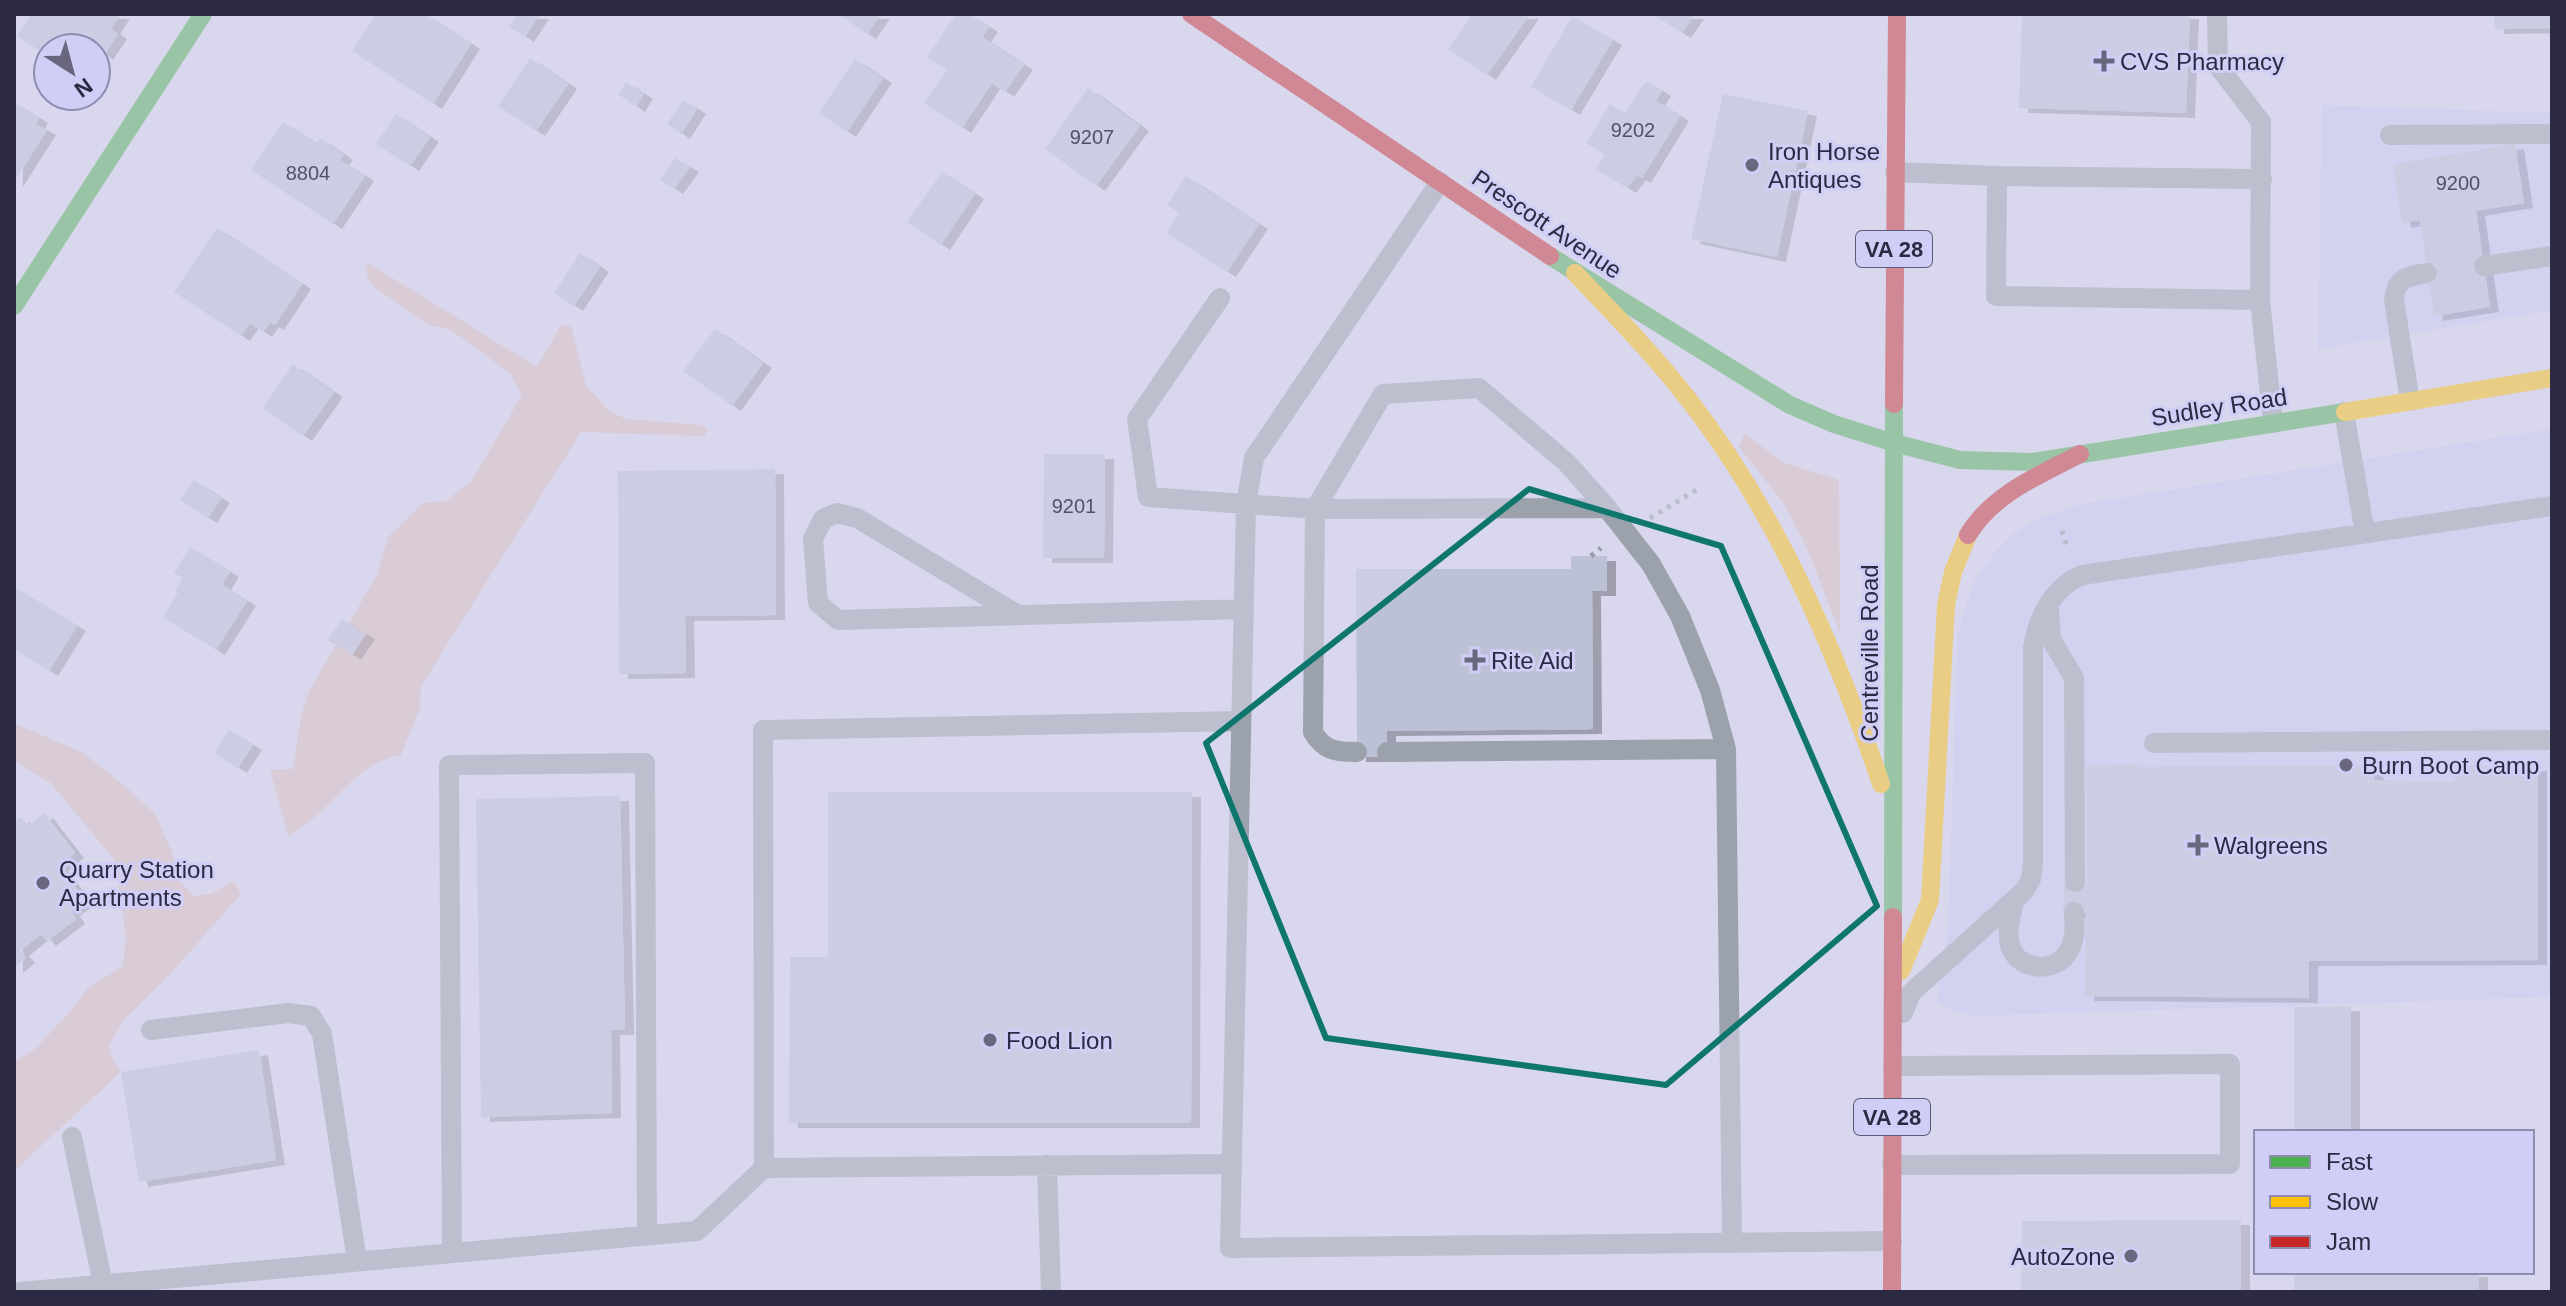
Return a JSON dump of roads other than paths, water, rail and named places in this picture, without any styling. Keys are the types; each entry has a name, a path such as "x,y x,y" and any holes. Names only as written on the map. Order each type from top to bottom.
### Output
{"main road":[{"path":"14,306 203,14"},
{"name":"Prescott Avenue","path":"1191,14 1575,273 1803,413 1894,443"},
{"name":"Centreville Road","path":"1892,1292 1897,14"},
{"path":"1575,273 1657,361 1703,418 1766,518 1841,671 1893,823"},
{"name":"Sudley Road","path":"1894,443 1960,460 2033,462 2552,378"},
{"path":"1893,992 1930,900 1946,605 1957,556 1972,525 1994,501 2080,454"}],"lane":[{"path":"2217,14 2218,66 2261,122 2260,300 2273,423"},
{"path":"2390,135 2552,134"},
{"path":"1895,172 2262,179"},
{"path":"1997,176 1996,296 2260,300"},
{"path":"1440,182 1254,458 1246,504 1230,1248 1892,1241"},
{"path":"2484,266 2552,256"},
{"path":"2410,401 2395,290 2403,278 2427,273"},
{"path":"1220,298 1137,419 1148,497 1315,509 1607,508"},
{"path":"1357,752 1332,751 1313,732 1315,509 1383,394 1479,388 1567,463 1651,564 1680,616 1710,690 1726,749 1732,1243"},
{"path":"2344,412 2365,533"},
{"path":"1893,1039 1911,993 2014,902 2031,879 2031,659 2039,621 2050,601 2070,581 2082,575 2552,506"},
{"path":"1018,615 857,518 837,513 823,519 813,539 818,603 838,620 1244,609"},
{"path":"2050,601 2048,628 2051,639 2074,678 2075,882"},
{"path":"764,1168 763,730 1241,721"},
{"path":"2154,743 2552,740"},
{"path":"1387,752 1726,749"},
{"path":"452,1253 449,765 645,763 647,1235"},
{"path":"2014,902 2009,924 2010,947 2015,957 2035,967 2060,962 2068,953 2075,935 2074,912"},
{"path":"151,1030 288,1013 311,1016 322,1034 357,1261"},
{"path":"1892,1165 2230,1164 2230,1064 1893,1066"},
{"path":"72,1137 103,1284"},
{"path":"20,1292 697,1231 764,1168 1232,1164"},
{"path":"1047,1165 1051,1292"}],"place":[{"name":"CVS Pharmacy","path":"2104,61"},
{"name":"Iron Horse Antiques","path":"1752,165"},
{"name":"Rite Aid","path":"1475,660"},
{"name":"Burn Boot Camp","path":"2346,765"},
{"name":"Walgreens","path":"2198,845"},
{"name":"Quarry Station Apartments","path":"43,883"},
{"name":"Food Lion","path":"990,1040"},
{"name":"AutoZone","path":"2131,1256"}]}
